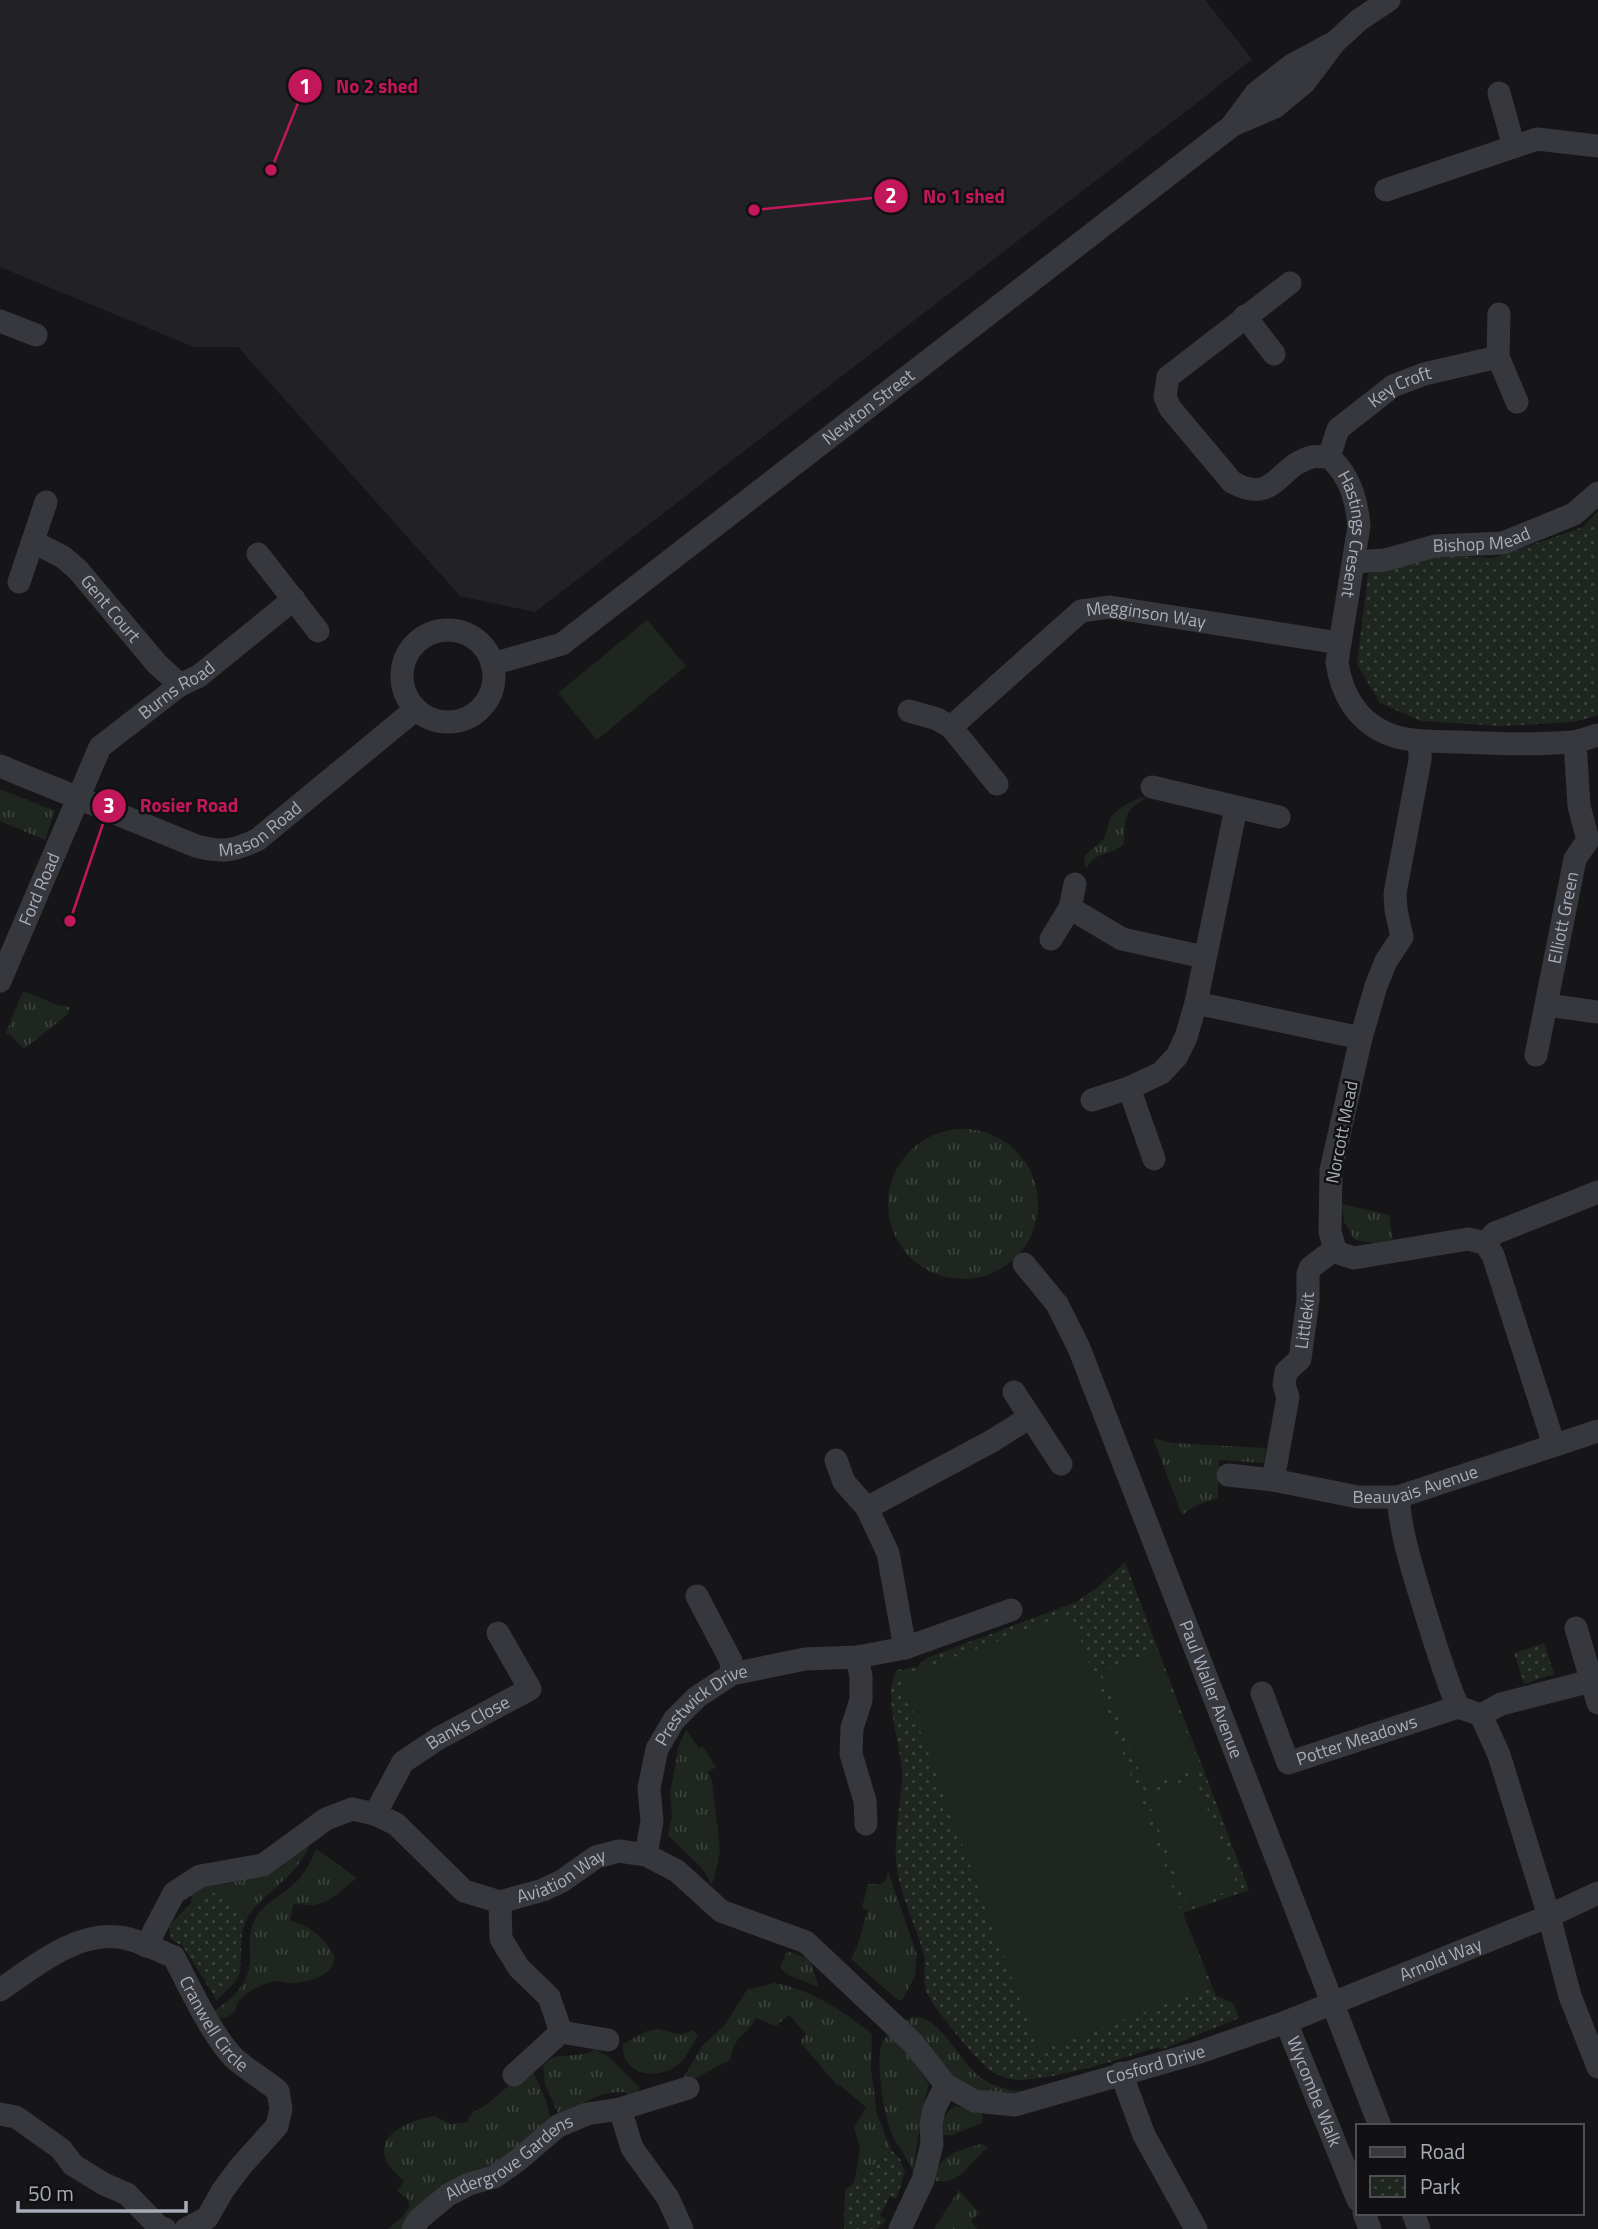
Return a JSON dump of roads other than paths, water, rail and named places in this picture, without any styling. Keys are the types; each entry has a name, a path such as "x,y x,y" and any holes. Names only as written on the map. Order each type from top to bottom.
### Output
{"street":[{"name":"Newton Street","path":"492,664 562,644 1233,125 1256,93 1292,65 1335,42 1359,20 1389,0"},
{"path":"1499,93 1514,148"},
{"path":"1386,190 1537,139 1598,146"},
{"name":"Hastings Cresent","path":"1290,283 1168,377 1165,397 1170,408 1232,482 1244,489 1257,491 1268,488 1304,460 1314,456 1329,457 1340,466 1357,507 1359,526 1337,662 1339,681 1349,701 1366,720 1387,733 1420,741 1513,744 1575,742 1598,735"},
{"path":"1499,314 1498,357 1517,402"},
{"path":"1245,316 1274,354"},
{"path":"0,321 36,335"},
{"name":"Key Croft","path":"1329,457 1338,429 1393,386 1424,374 1498,357"},
{"name":"Bishop Mead","path":"1354,562 1385,560 1435,546 1503,543 1574,514 1598,493"},
{"path":"19,582 46,502"},
{"name":"Gent Court","path":"34,542 63,556 78,570 157,664 180,685"},
{"path":"258,554 318,631"},
{"name":"Burns Road","path":"79,797 100,747 180,685 199,676 293,599"},
{"name":"Megginson Way","path":"951,727 1082,611 1110,607 1339,643"},
{"path":"449,630 476,640 486,650 494,679 491,693 483,706 458,721 443,722 428,718 416,709 405,689 404,665 410,650 421,639 449,630"},
{"name":"Mason Road","path":"0,766 196,846 216,851 236,850 257,840 416,709"},
{"path":"909,711 937,719 951,727 997,784"},
{"name":"Norcott Mead","path":"1335,1249 1330,1232 1331,1170 1361,1038 1376,986 1386,961 1402,937 1395,893 1420,760 1420,741"},
{"name":"Elliott Green","path":"1536,1055 1575,859 1593,840 1578,806 1575,742"},
{"path":"1152,787 1279,817"},
{"name":"Ford Road","path":"0,981 79,797"},
{"path":"1092,1100 1129,1088 1161,1073 1177,1056 1196,1003 1236,808"},
{"path":"1051,939 1070,908 1075,884"},
{"path":"1070,908 1122,939 1204,957"},
{"path":"1196,1003 1361,1038"},
{"path":"1547,1005 1598,1012"},
{"path":"1129,1088 1154,1160"},
{"path":"1485,1243 1495,1234 1598,1192"},
{"path":"1335,1249 1354,1258 1468,1239 1485,1243 1493,1255 1554,1446"},
{"name":"Littlekit","path":"1273,1480 1288,1397 1284,1384 1286,1372 1300,1359 1308,1300 1308,1274 1310,1268 1335,1249"},
{"name":"Paul Waller Avenue","path":"1024,1264 1057,1304 1079,1348 1379,2124"},
{"path":"1014,1392 1061,1464"},
{"path":"867,1507 992,1441 1030,1417"},
{"name":"Beauvais Avenue","path":"1228,1475 1273,1480 1358,1497 1398,1497 1598,1431"},
{"path":"836,1461 844,1482 867,1507 888,1553 905,1648"},
{"path":"1398,1497 1400,1526 1446,1679 1458,1707 1481,1715 1499,1755 1549,1916 1570,1996 1598,2067"},
{"path":"697,1596 731,1661 732,1674"},
{"name":"Prestwick Drive","path":"646,1856 652,1821 649,1788 657,1749 674,1720 697,1697 732,1674 805,1658 857,1657 905,1648 1012,1610"},
{"path":"1481,1715 1501,1704 1595,1692 1576,1629"},
{"name":"Banks Close","path":"375,1814 403,1762 439,1738 530,1689 498,1633"},
{"path":"857,1657 861,1677 861,1700 852,1728 851,1754 865,1801 866,1824"},
{"name":"Potter Meadows","path":"1262,1693 1288,1763 1458,1707"},
{"path":"146,1946 174,1893 200,1876 263,1865 326,1819 352,1809 375,1814"},
{"name":"Aviation Way","path":"375,1814 396,1824 464,1891 500,1902 543,1890 562,1881 596,1857 619,1852 646,1856 677,1871 721,1910 806,1942 914,2043 946,2085 975,2101"},
{"name":"Arnold Way","path":"1332,2003 1549,1916 1598,1892"},
{"path":"500,1902 501,1939 519,1968 549,1997 561,2032"},
{"name":"Cranwell Circle","path":"0,1990 41,1962 88,1938 119,1937 174,1957 195,1998 234,2058 278,2091 281,2109 276,2126 235,2174 207,2218 186,2229"},
{"name":"Cosford Drive","path":"975,2101 1016,2105 1200,2052 1332,2003"},
{"name":"Wycombe Walk","path":"1286,2022 1356,2195"},
{"path":"561,2032 608,2040"},
{"path":"514,2075 561,2032"},
{"path":"1121,2073 1144,2135 1196,2229"},
{"path":"900,2229 923,2180 932,2144 934,2109 946,2085"},
{"name":"Aldergrove Gardens","path":"413,2229 419,2218 448,2195 469,2184 494,2176 517,2161 558,2126 587,2114 620,2109 688,2088"},
{"path":"620,2109 632,2148 668,2198 681,2229"},
{"path":"0,2114 16,2117 61,2149 73,2165 127,2194 159,2227 165,2229"}],"place":[{"name":"No 2 shed","path":"271,170"},
{"name":"No 1 shed","path":"754,210"},
{"name":"Rosier Road","path":"70,921"}]}
